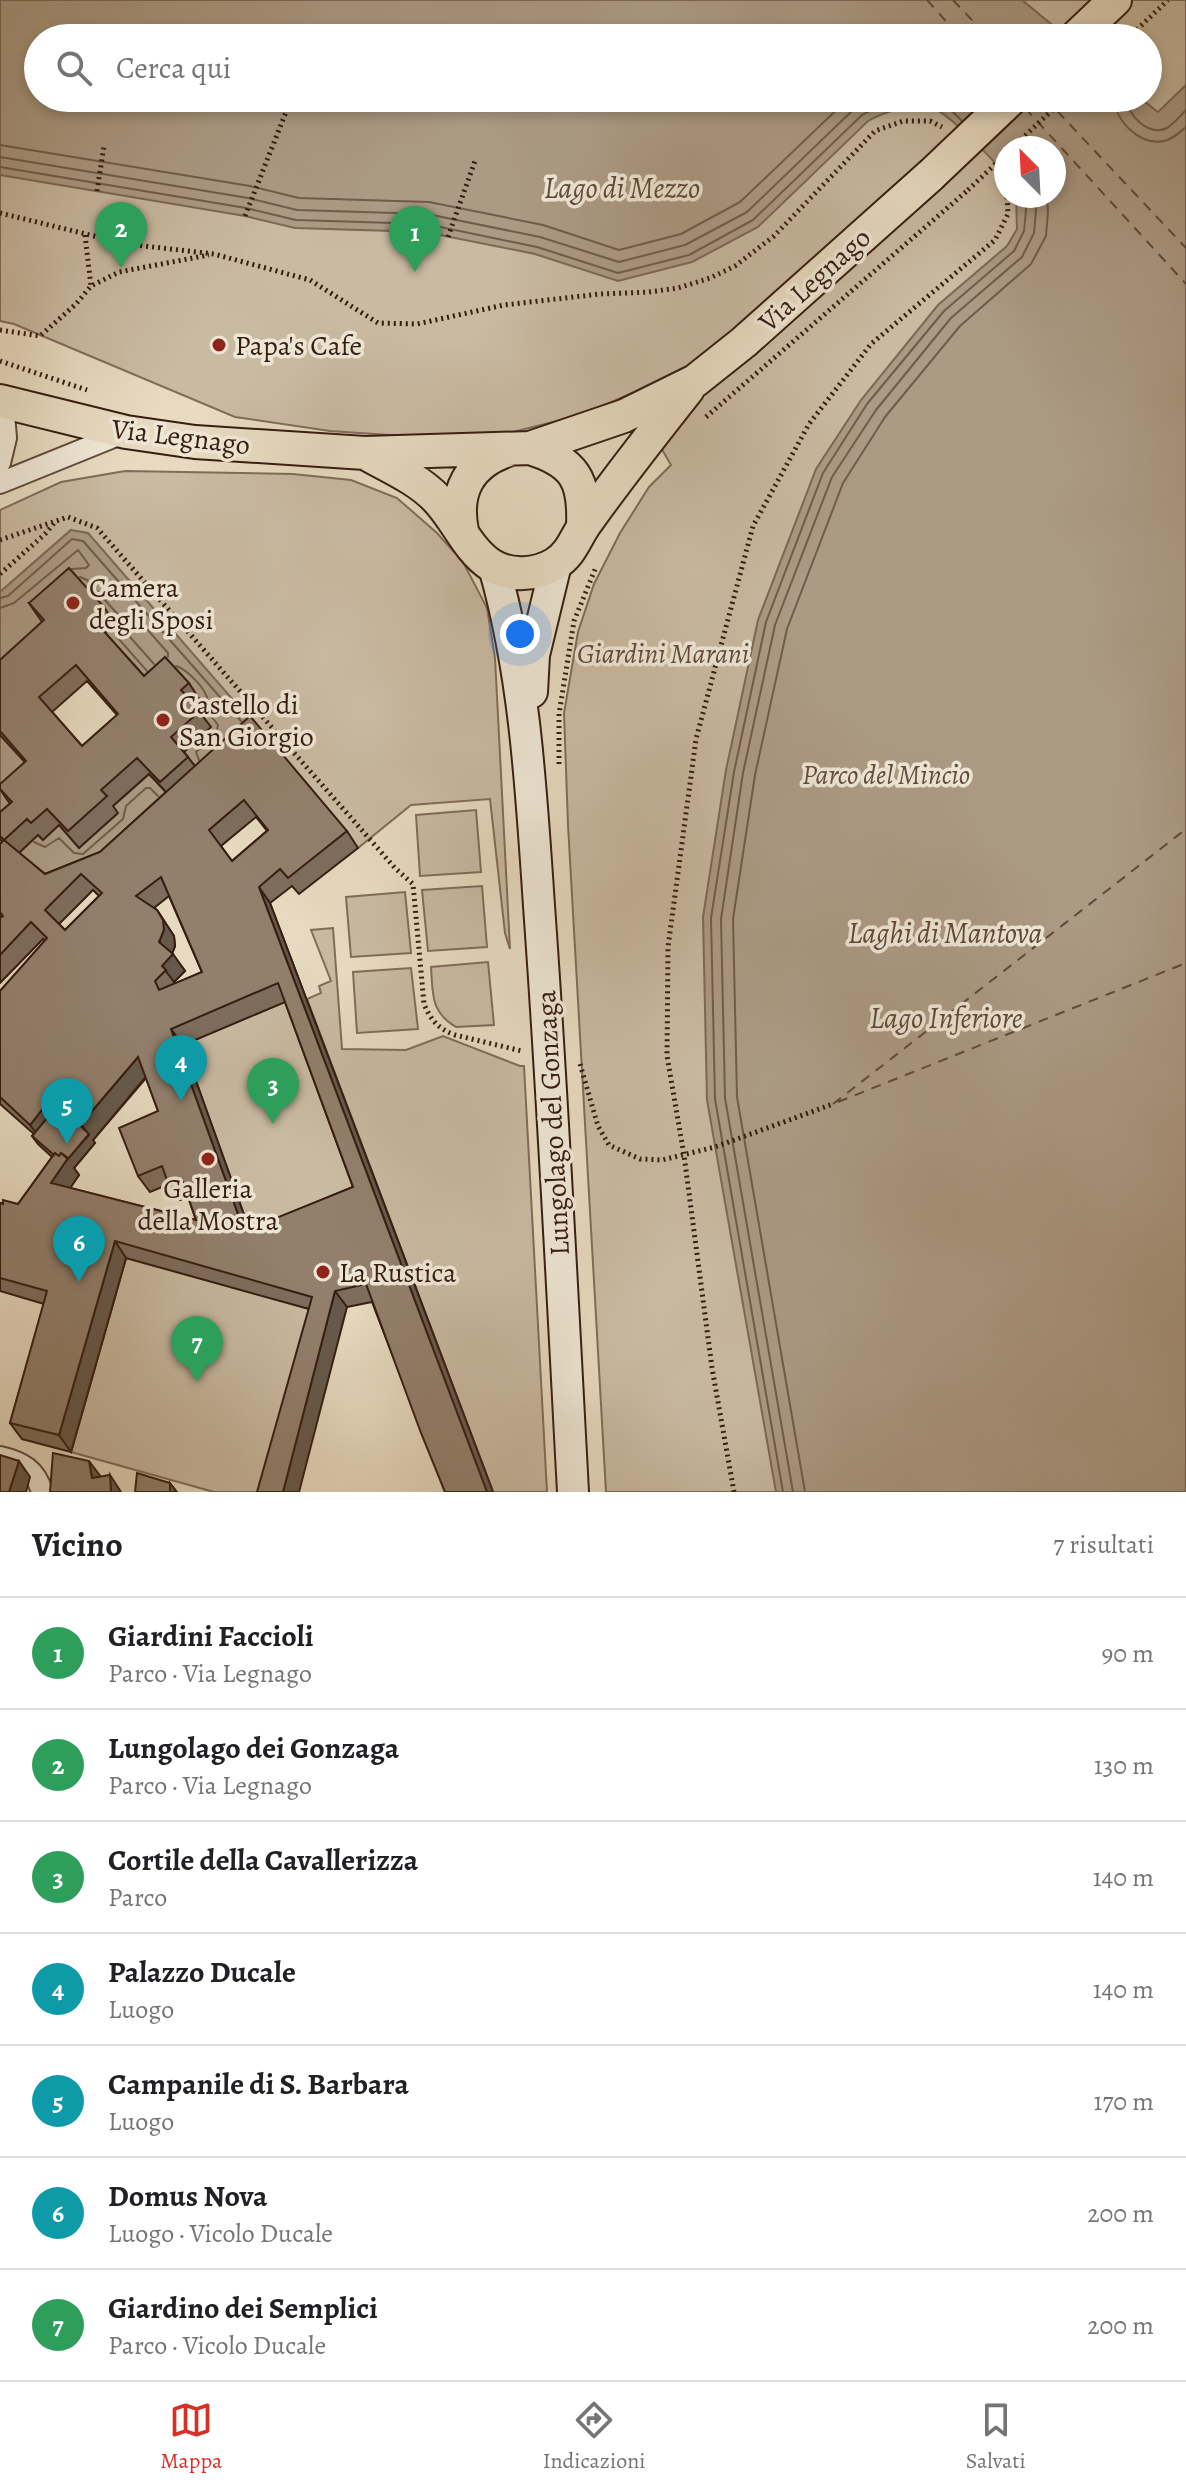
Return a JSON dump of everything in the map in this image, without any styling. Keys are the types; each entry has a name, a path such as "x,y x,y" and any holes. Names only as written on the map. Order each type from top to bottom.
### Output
{"main road":[{"path":"1090,24 1113,2"},
{"name":"Via Legnago","path":"462,531 459,515 462,491 473,471 491,455 624,416 695,381 744,342 997,112"},
{"name":"Via Legnago","path":"556,564 569,552 583,526 695,381"},
{"name":"Via Legnago","path":"2,402 126,432 195,442 365,453 521,448 551,455 569,468 584,499 583,526"},
{"name":"Via Legnago","path":"365,453 418,483 437,499 473,550 494,567"},
{"path":"494,567 514,573 535,572 556,564"},
{"name":"Lungolago del Gonzaga","path":"528,754 534,655 556,564"},
{"name":"Lungolago del Gonzaga","path":"494,567 510,630 528,754 549,1051 573,1492"}],"street":[{"path":"0,463 6,438 2,402"},
{"path":"0,483 126,432"},
{"path":"6,1458 35,1474 42,1492"}],"path":[{"path":"1143,24 1168,0"},
{"path":"245,216 286,112"},
{"path":"1025,136 1050,112"},
{"path":"0,213 127,244 214,254 310,280 378,323 417,324 504,305 649,292 678,288 710,278 735,266 762,246 875,131 903,121 930,121 943,128"},
{"path":"97,191 104,146"},
{"path":"448,237 476,158"},
{"path":"701,421 994,165"},
{"path":"734,1492 712,1368 684,1155 667,1056 668,947 696,739 753,526 809,424 871,344 995,240 1008,214 1007,208"},
{"path":"85,235 91,286"},
{"path":"0,330 40,336 91,286 119,272 214,254"},
{"path":"0,540 68,517 97,528 395,868 413,884 424,1004 429,1017 445,1031 455,1035 527,1051"},
{"path":"0,574 45,534 55,521"},
{"path":"559,778 559,714 574,621 597,564"},
{"path":"579,1062 598,1126 609,1145 640,1159 662,1160 715,1147 833,1104"}],"green space":[{"name":"Laghi di Mantova","path":"0,0 1186,0 1186,1492 606,1492 564,713 578,632 594,584 620,533 649,487 671,465 630,394 581,415 509,433 434,438 330,431 235,417 14,324 0,321"},
{"path":"125,471 293,474 351,480 397,498 437,533 463,562 487,608 495,658 510,949 505,933 490,799 411,805 358,848 261,732 71,530 0,592 0,510 61,482"},
{"path":"476,810 481,872 420,876 416,815"},
{"path":"482,886 487,947 428,951 422,890"},
{"path":"405,892 411,953 351,957 346,897"},
{"path":"333,928 342,1049 406,1050 443,1036 524,1066 547,1492 493,1492 307,999 321,993 319,986 331,981 311,930"},
{"path":"488,962 494,1025 456,1027 441,1015 434,1001 431,967"},
{"path":"411,968 418,1029 357,1033 353,972"},
{"path":"289,1000 365,1204 256,1248 183,1045"},
{"path":"126,1258 324,1313 273,1492 214,1492 71,1452"}],"water":[{"name":"Laghi di Mantova","path":"0,0 1022,0 1051,24 24,24 24,112 889,112 868,121 758,227 692,262 618,281 535,254 425,232 295,228 245,216 0,175"},
{"name":"Laghi di Mantova","path":"1186,85 1186,1492 776,1492 707,1100 703,917 726,770 758,620 816,469 861,400 938,305 1007,246 1017,229 1016,208 1066,208 1066,136 994,136 994,162 940,112 1162,112 1162,108"},
{"path":"71,530 88,533 261,732 56,891 16,857 20,852 0,831 0,735 38,777 10,803 42,839 59,825 113,806 149,774 171,798 193,706 200,700 155,692 55,637 0,682 0,592"}],"building":[{"name":"Castello di San Giorgio","path":"69,568 104,607 92,618 144,676 165,657 189,683 181,690 200,711 171,737 188,757 160,782 137,758 101,790 107,796 68,831 47,809 31,823 27,819 4,840 0,836 0,812 12,802 0,789 0,784 26,761 0,731 0,660 44,620 29,603","holes":["76,665 118,714 82,746 39,697"]},
{"path":"250,716 347,831 288,878 280,869 259,887 487,1492 445,1492 366,1284 335,1291 283,1492 257,1492 312,1297 115,1241 59,1435 10,1423 47,1291 0,1278 0,1203 3,1204 3,1200 18,1204 55,1153 59,1156 61,1153 68,1158 51,1183 196,1220 182,1179 168,1183 162,1166 138,1176 119,1128 158,1111 138,1057 81,1124 52,1097 30,1125 0,1097 0,991 47,938 31,922 0,955 0,918 3,916 0,912 0,844 4,840 45,874 100,852","holes":["244,800 268,830 232,861 209,830","81,874 102,893 65,930 45,910","161,877 202,972 159,990 155,981 166,970 162,966 173,954 159,942 164,930 157,910 136,896","278,983 353,1187 244,1231 171,1029"]},
{"path":"58,1105 89,1134 68,1159 61,1153 54,1155 32,1136"},
{"path":"53,1453 89,1461 92,1478 110,1475 111,1492 50,1492"},
{"path":"0,1455 19,1461 9,1492 0,1492"},
{"path":"137,1473 170,1483 170,1492 135,1492"}],"ferry route":[{"path":"927,0 948,24"},
{"path":"953,0 976,24"},
{"path":"1029,112 1186,284"},
{"path":"1058,112 1186,248"},
{"path":"833,1104 1186,829"},
{"path":"838,1102 1186,963"}],"place":[{"name":"Lungolago dei Gonzaga","path":"121,268"},
{"name":"Giardini Faccioli","path":"415,272"},
{"name":"Papa's Cafe","path":"219,345"},
{"name":"Camera degli Sposi","path":"73,603"},
{"name":"Castello di San Giorgio","path":"163,720"},
{"name":"Palazzo Ducale","path":"181,1101"},
{"name":"Cortile della Cavallerizza","path":"273,1124"},
{"name":"Campanile di S. Barbara","path":"67,1144"},
{"name":"Galleria della Mostra","path":"208,1159"},
{"name":"La Rustica","path":"323,1272"},
{"name":"Domus Nova","path":"79,1282"},
{"name":"Giardino dei Semplici","path":"197,1382"}],"water label":[{"name":"Lago di Mezzo","path":"622,188"},
{"name":"Lago Inferiore","path":"946,1018"}],"park label":[{"name":"Giardini Marani","path":"663,653"},
{"name":"Parco del Mincio","path":"886,774"}]}
